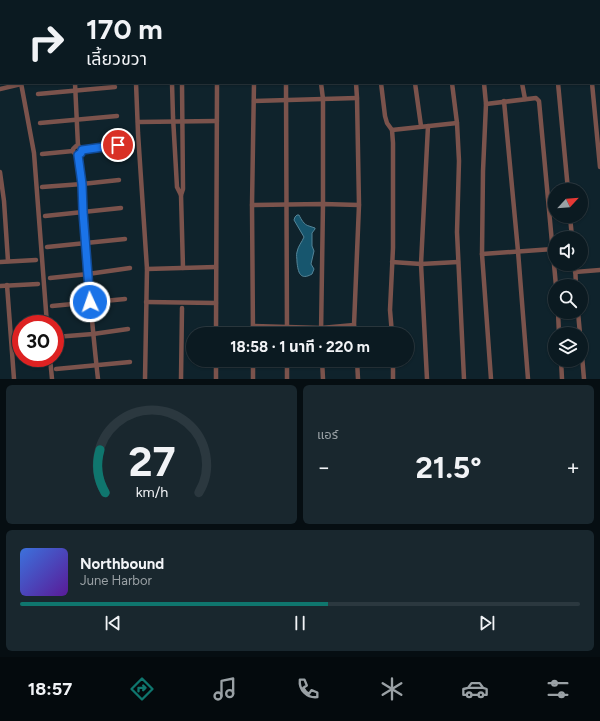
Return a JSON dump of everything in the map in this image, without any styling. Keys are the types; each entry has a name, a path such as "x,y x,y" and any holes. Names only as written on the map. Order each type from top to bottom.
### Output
{"street":[{"path":"211,0 216,0"},
{"path":"0,89 21,84 34,153 46,315"},
{"path":"75,84 76,120 81,153 78,155 82,184 85,243 98,379"},
{"path":"136,84 147,269 145,379"},
{"path":"172,84 177,187 181,195"},
{"path":"182,84 183,189 181,195 183,268"},
{"path":"216,327 218,84"},
{"path":"254,84 252,205 253,326 287,327 286,84"},
{"path":"321,84 323,99 323,204 321,327"},
{"path":"332,327 354,325 359,205 358,98 356,84"},
{"path":"381,84 385,116 387,123 392,130 393,143 393,248 390,310 391,327"},
{"path":"415,84 421,126"},
{"path":"452,84 457,123 459,161 457,232 464,379"},
{"path":"484,84 486,104 483,171 482,254 491,379"},
{"path":"522,84 524,99"},
{"path":"558,84 567,183"},
{"path":"592,84 600,167"},
{"path":"38,94 115,87"},
{"path":"254,101 358,98"},
{"path":"486,104 536,98 539,101 551,231"},
{"path":"504,101 528,379"},
{"path":"40,123 117,116"},
{"path":"138,122 217,121"},
{"path":"392,130 457,123"},
{"path":"427,379 421,264 428,126"},
{"path":"42,154 73,151 74,148 118,145"},
{"path":"73,151 78,155"},
{"path":"0,172 4,201 8,261"},
{"path":"42,187 119,180"},
{"path":"252,205 359,205"},
{"path":"45,216 121,208"},
{"path":"47,247 125,239"},
{"path":"482,254 548,249"},
{"path":"0,262 36,260"},
{"path":"392,262 421,264 458,262"},
{"path":"147,269 216,267"},
{"path":"50,278 130,268"},
{"path":"576,279 575,272 600,270"},
{"path":"0,286 38,284"},
{"path":"7,285 14,379"},
{"path":"52,306 125,299"},
{"path":"146,302 216,303"},
{"path":"181,379 182,308"},
{"path":"64,336 128,329"},
{"path":"56,369 130,362"},
{"path":"51,367 52,379"},
{"path":"216,367 216,379"},
{"path":"253,367 253,379"},
{"path":"287,367 287,379"},
{"path":"322,367 323,379"},
{"path":"357,367 358,379"},
{"path":"393,367 394,379"},
{"path":"561,367 562,379"},
{"path":"583,367 584,379"}],"water":[{"path":"297,215 299,215 303,222 307,225 315,228 312,233 312,246 314,251 311,264 314,269 312,274 308,276 302,276 297,266 298,248 304,237 294,220"}],"route":[{"path":"90,302 82,184 78,155 82,152 82,150 118,145"}]}
